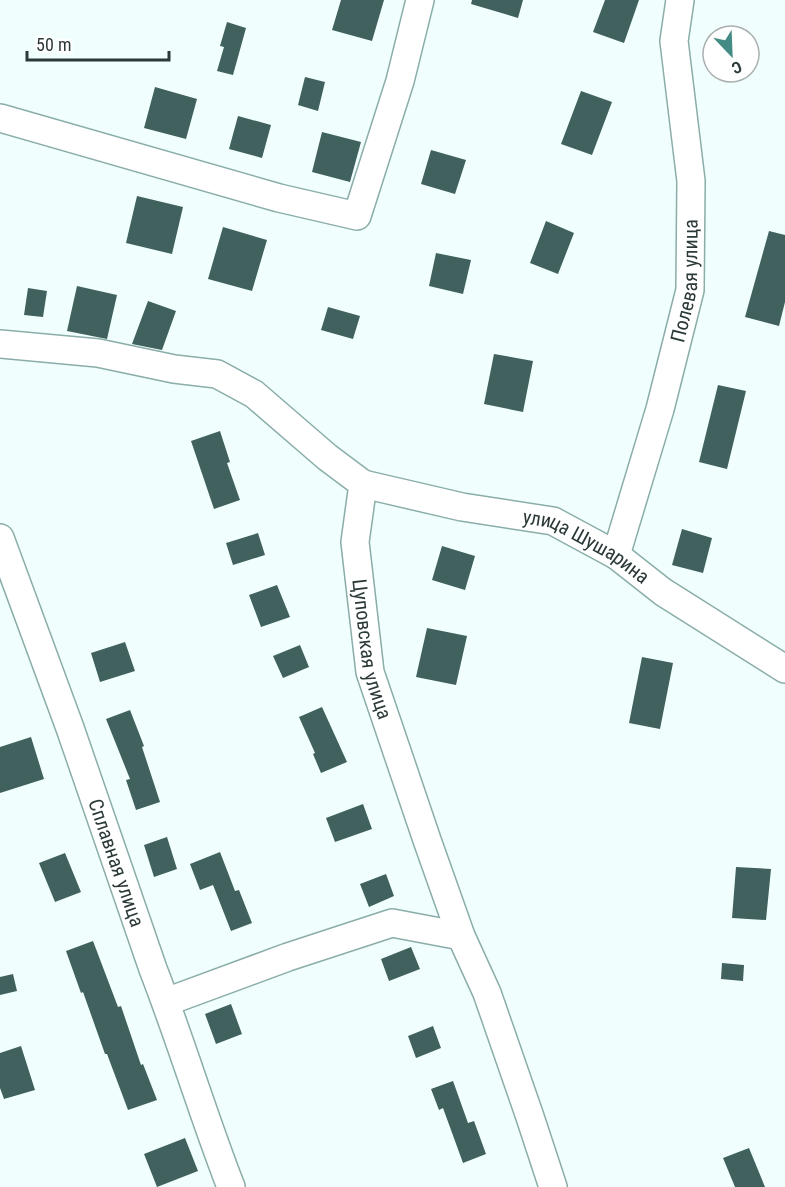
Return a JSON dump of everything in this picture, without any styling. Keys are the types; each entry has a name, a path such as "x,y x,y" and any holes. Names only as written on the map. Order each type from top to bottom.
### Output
{"street":[{"path":"0,118 279,198 357,216 400,81 420,0"},
{"name":"Полевая улица","path":"616,555 660,409 690,290 691,181 674,41 680,0"},
{"path":"0,344 98,353 174,369 217,374 254,394 327,457 363,484"},
{"name":"улица Шушарина","path":"363,484 462,507 553,521 616,555 663,592 781,663"},
{"name":"Цуповская улица","path":"363,484 355,542 370,672 461,936 487,993 553,1187"},
{"name":"Сплавная улица","path":"0,538 70,728 231,1187"},
{"path":"166,1002 288,957 392,923 461,936"}],"building":[{"path":"341,0 384,0 372,41 332,30"},
{"path":"472,0 523,0 518,18 471,4"},
{"path":"605,0 639,0 624,43 593,32"},
{"path":"227,22 246,28 233,75 217,71 224,47 220,46"},
{"path":"305,77 325,82 318,111 298,105"},
{"path":"155,87 197,99 186,139 144,128"},
{"path":"581,91 612,102 592,155 561,144"},
{"path":"238,116 271,125 262,158 229,149"},
{"path":"322,132 361,142 350,182 312,172"},
{"path":"431,150 466,160 455,194 421,184"},
{"path":"137,196 183,207 172,254 126,243"},
{"path":"546,221 574,233 558,274 530,263"},
{"path":"223,227 267,240 252,291 208,279"},
{"path":"769,231 785,235 785,302 779,326 745,317"},
{"path":"436,253 471,260 463,294 429,286"},
{"path":"77,286 117,295 107,339 67,331"},
{"path":"28,288 47,291 43,317 24,315"},
{"path":"148,301 176,311 162,350 132,344"},
{"path":"328,307 360,316 353,339 321,330"},
{"path":"494,354 533,361 523,412 484,404"},
{"path":"718,385 746,391 727,469 699,462"},
{"path":"220,431 230,462 227,463 240,500 214,509 191,441"},
{"path":"682,529 712,538 703,573 672,565"},
{"path":"258,533 265,555 233,565 226,543"},
{"path":"442,546 475,556 465,590 432,580"},
{"path":"277,585 290,617 261,627 249,595"},
{"path":"427,628 467,636 456,685 416,677"},
{"path":"125,642 135,671 100,682 91,653"},
{"path":"300,645 309,667 283,678 273,656"},
{"path":"642,657 673,663 660,729 629,723"},
{"path":"322,707 347,762 321,773 299,717"},
{"path":"130,710 144,746 142,747 160,802 136,810 126,780 130,779 106,719"},
{"path":"31,737 44,779 0,793 0,747"},
{"path":"363,804 372,829 335,842 326,818"},
{"path":"167,837 177,869 154,877 144,845"},
{"path":"220,852 235,891 239,890 252,923 231,931 213,885 200,890 190,864"},
{"path":"65,853 81,892 55,902 39,863"},
{"path":"736,867 771,869 766,920 732,918"},
{"path":"386,874 394,896 369,907 360,884"},
{"path":"93,941 157,1100 128,1110 66,951"},
{"path":"411,947 420,969 389,981 381,959"},
{"path":"722,963 744,965 743,981 721,979"},
{"path":"13,974 17,991 0,995 0,977"},
{"path":"231,1004 242,1034 216,1044 205,1014"},
{"path":"433,1026 441,1048 416,1058 408,1036"},
{"path":"21,1046 35,1090 4,1099 0,1088 0,1053"},
{"path":"453,1081 468,1123 474,1121 486,1154 463,1163 443,1108 439,1110 431,1089"},
{"path":"185,1138 198,1171 157,1187 144,1154"},
{"path":"749,1148 765,1187 735,1187 723,1158"}]}
